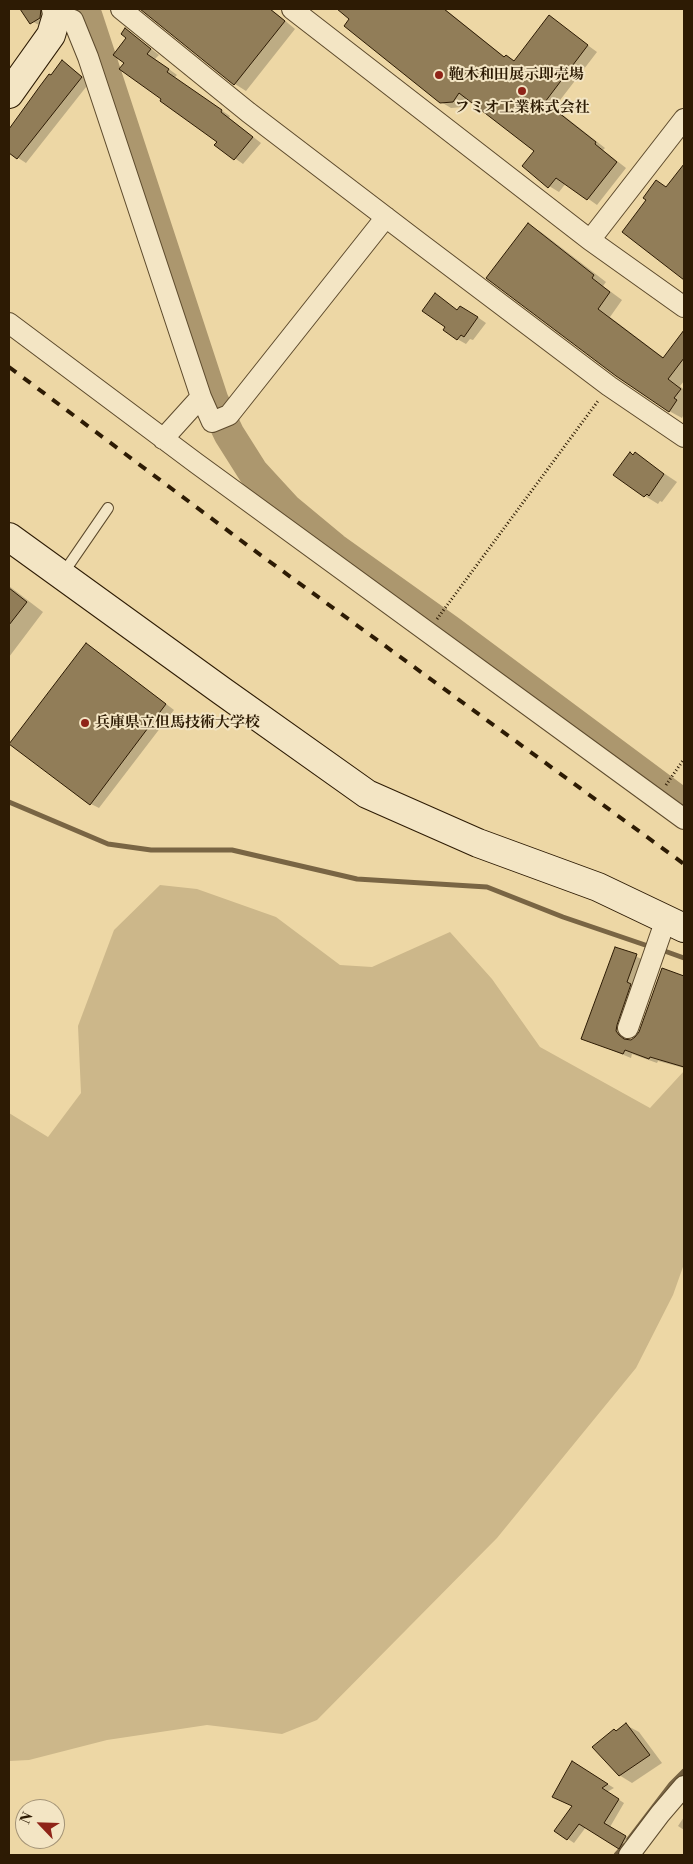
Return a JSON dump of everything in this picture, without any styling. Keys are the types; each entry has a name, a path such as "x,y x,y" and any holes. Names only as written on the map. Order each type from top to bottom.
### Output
{"street":[{"path":"121,9 248,112 386,217 609,386 684,437"},
{"path":"292,9 590,240 684,307"},
{"path":"9,94 51,34 56,12 73,20 88,57 201,397 212,422 222,417 386,217"},
{"path":"590,240 684,119"},
{"path":"9,323 164,439 684,819"},
{"path":"164,439 201,397"},
{"path":"9,537 367,794 478,843 598,887 675,924 628,1028"},
{"path":"629,1855 684,1786"}],"lane":[{"path":"61,575 108,508"}],"path":[{"path":"440,615 609,386"},
{"path":"667,784 684,759"}],"shaded area":[{"path":"160,885 197,889 276,917 340,965 372,967 450,932 492,979 540,1047 650,1108 684,1071 684,1264 673,1295 636,1368 497,1538 317,1720 282,1734 207,1725 107,1740 29,1760 9,1761 9,1113 48,1137 81,1093 78,1026 114,930"}],"building":[{"path":"20,9 41,9 40,18 30,24"},
{"path":"140,9 270,9 285,21 234,85"},
{"path":"337,9 444,9 504,57 506,55 514,61 549,15 588,45 545,102 596,142 595,144 617,162 587,200 556,178 548,188 522,166 534,151 459,93 453,102 440,103 344,26 349,19"},
{"path":"125,28 151,49 147,54 169,69 167,72 222,110 221,112 253,137 234,160 214,145 217,142 119,69 124,63 113,55 126,38 121,34"},
{"path":"62,60 82,77 17,159 9,153 9,129 49,74 51,75"},
{"path":"684,164 684,280 622,232 646,200 643,198 656,180 666,187"},
{"path":"528,223 594,275 592,278 610,292 598,309 663,358 684,330 684,358 668,379 681,389 674,398 677,400 669,412 616,376 486,278"},
{"path":"435,293 457,310 460,306 478,317 464,337 461,335 457,340 443,330 445,327 422,311"},
{"path":"630,452 633,455 635,452 664,474 649,496 647,494 644,497 613,475"},
{"path":"9,588 27,602 9,625"},
{"path":"86,643 166,704 90,805 9,744"},
{"path":"615,947 637,954 627,982 631,984 616,1031 624,1039 631,1040 639,1032 662,968 684,976 684,1067 650,1057 649,1059 625,1050 623,1054 581,1039"},
{"path":"626,1723 650,1755 619,1776 592,1747 614,1729 616,1731"},
{"path":"572,1761 608,1784 602,1788 619,1799 604,1823 626,1836 619,1849 579,1824 567,1840 554,1831 572,1806 552,1797"}],"waterway":[{"path":"87,16 213,400 229,434 253,472 287,509 334,548 449,630 684,805"},
{"path":"9,802 108,844 151,850 232,850 357,879 487,887 563,917 651,947"},
{"path":"659,949 684,958"},
{"path":"629,1839 671,1784 684,1771"},
{"path":"616,1855 624,1846"}],"railway":[{"path":"9,367 251,548 684,864"}],"place":[{"name":"鞄木和田展示即売場","path":"439,75"},
{"name":"フミオ工業株式会社","path":"522,91"},
{"name":"兵庫県立但馬技術大学校","path":"85,723"}]}
